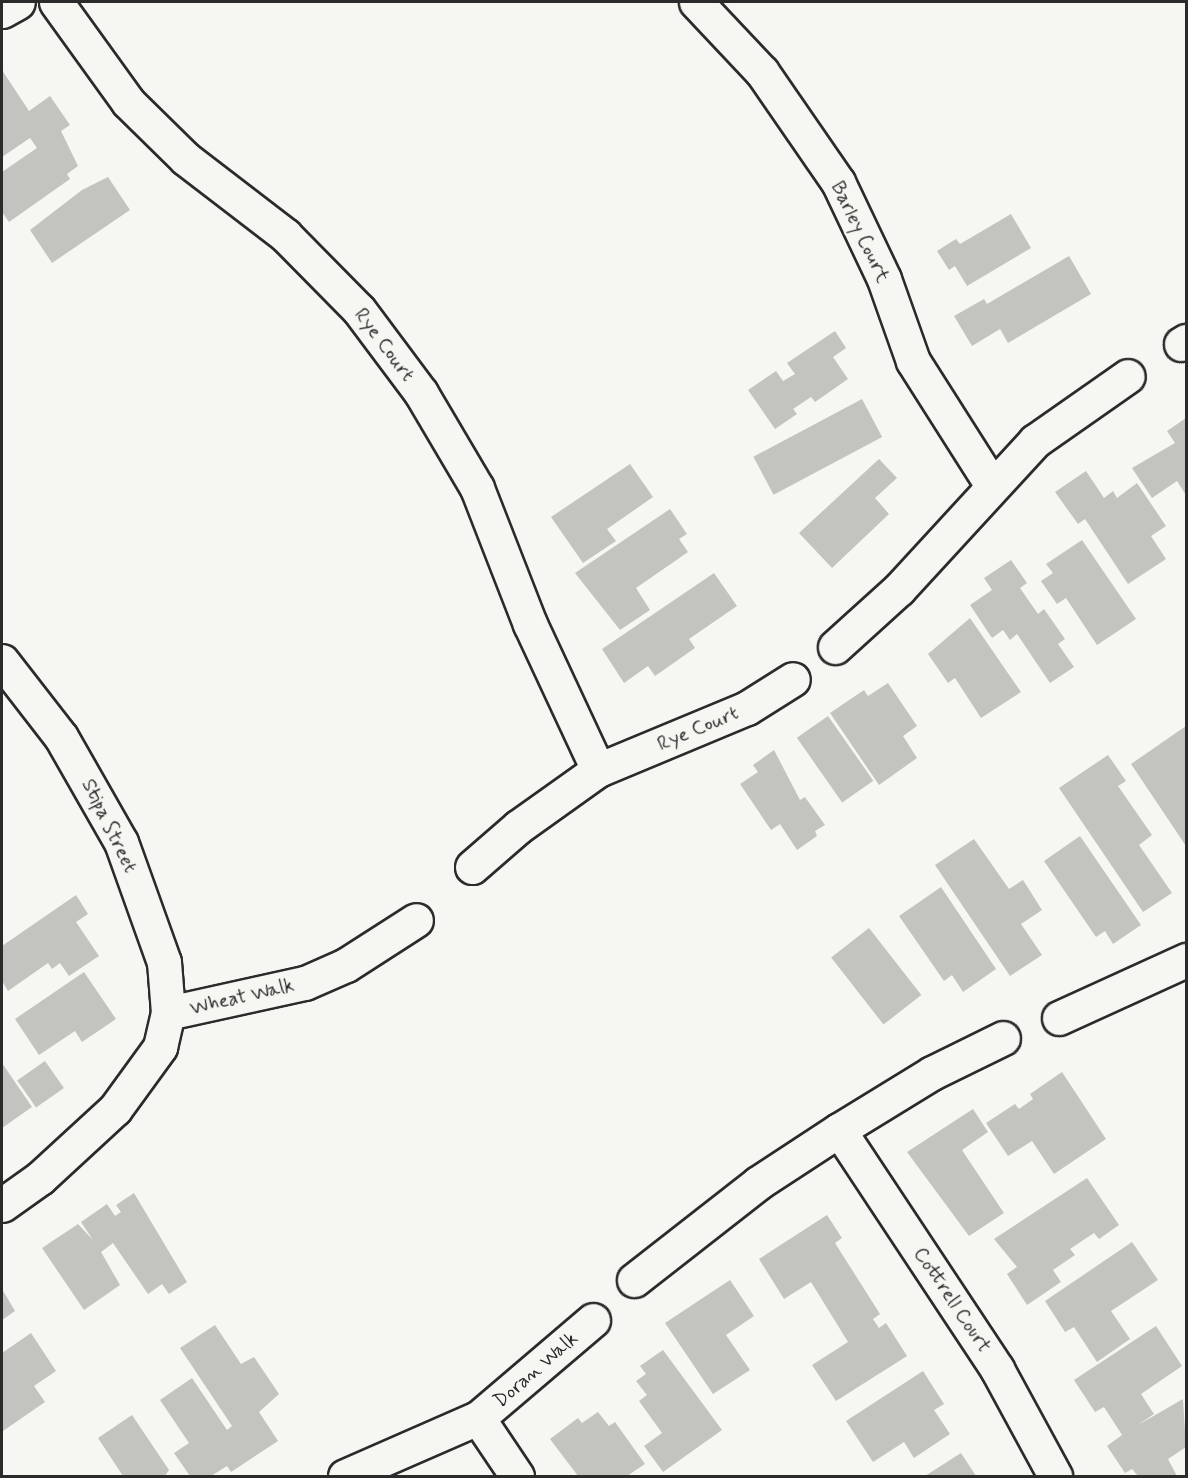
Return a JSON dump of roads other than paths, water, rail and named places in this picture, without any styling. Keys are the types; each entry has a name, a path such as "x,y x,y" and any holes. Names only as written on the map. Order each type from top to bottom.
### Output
{"street":[{"path":"2,11 18,2"},
{"name":"Rye Court","path":"56,2 128,102 186,159 285,235 359,310 421,393 477,488 557,687 598,770"},
{"name":"Barley Court","path":"696,2 762,72 838,182 884,279 913,361 991,484"},
{"path":"835,647 899,589 991,484 1071,412 1128,376"},
{"name":"Stipa Street","path":"2,661 61,737 121,842 164,962 168,1013"},
{"name":"Rye Court","path":"472,867 518,827 598,770 747,708 793,679"},
{"name":"Wheat Walk","path":"2,1205 40,1178 115,1109 160,1047 168,1013 305,983 346,965 416,920"},
{"path":"1059,1018 1186,960"},
{"path":"634,1280 759,1183 839,1130 932,1073 1003,1038"},
{"name":"Cottrell Court","path":"839,1130 997,1369 1055,1476"},
{"name":"Doran Walk","path":"345,1476 477,1418 593,1320"},
{"name":"Doran Walk","path":"477,1418 517,1476"}]}
